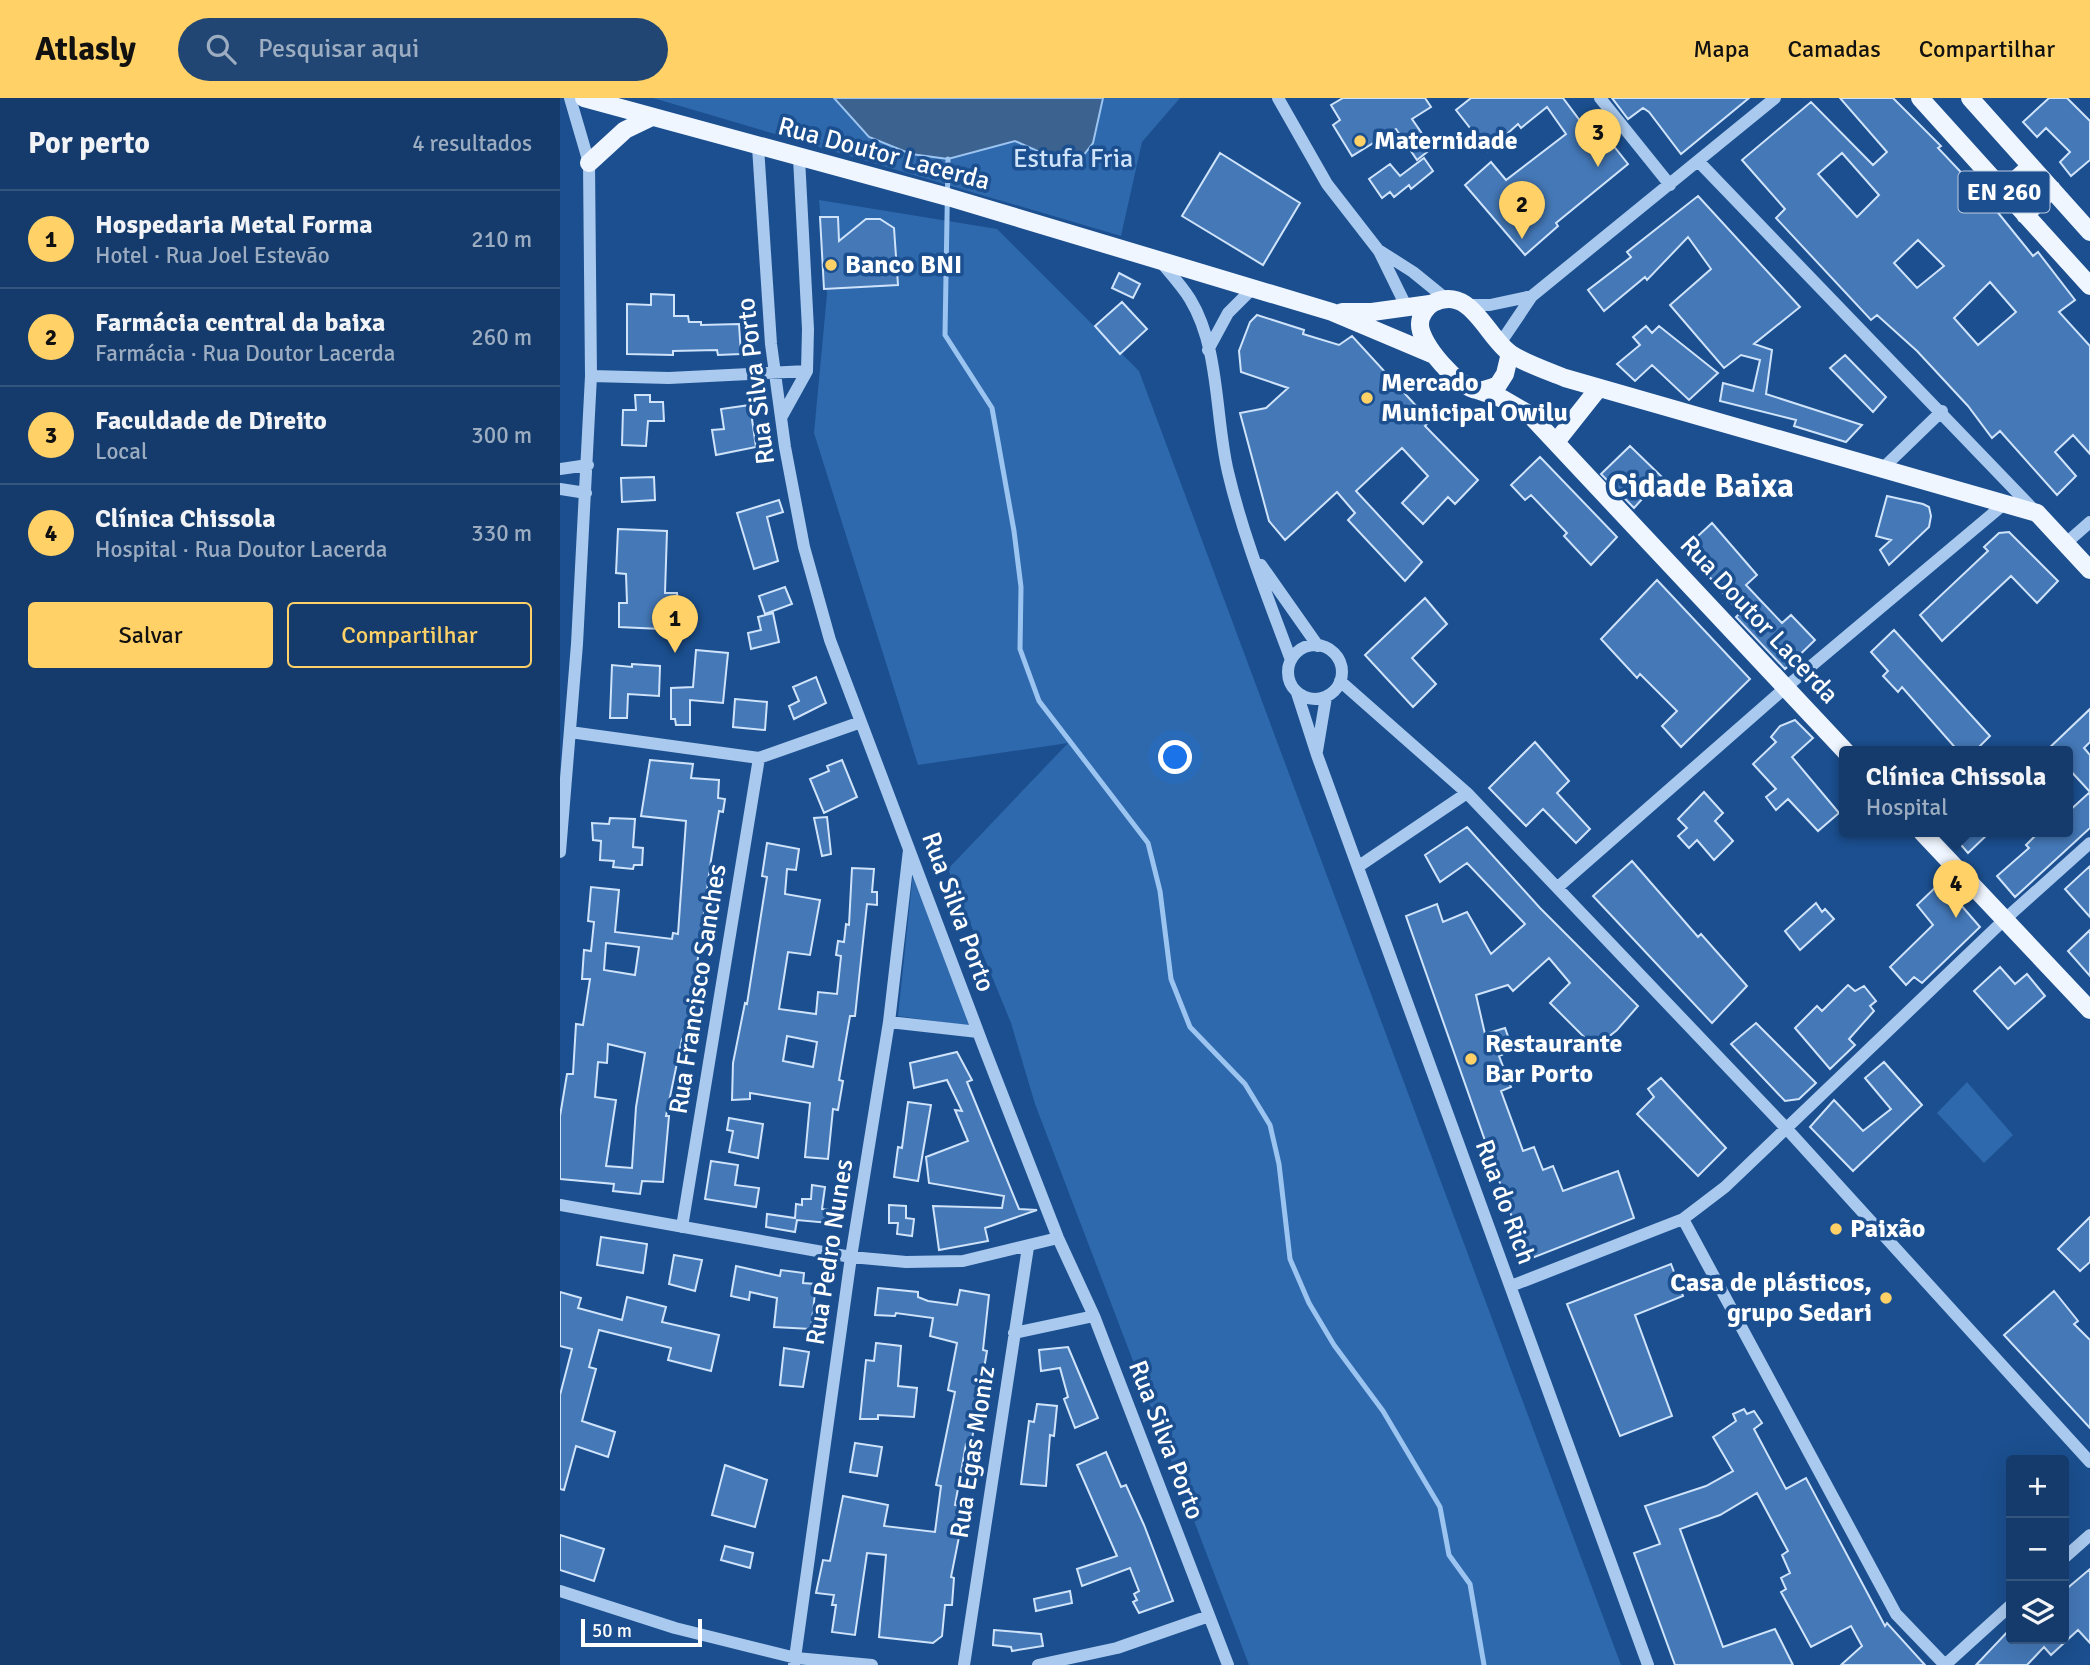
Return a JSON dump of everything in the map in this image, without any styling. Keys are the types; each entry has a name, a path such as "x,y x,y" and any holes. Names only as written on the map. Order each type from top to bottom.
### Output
{"main road":[{"name":"Rua Doutor Lacerda","path":"583,98 948,197 1251,290 1332,312 1435,355"},
{"name":"EN 260","path":"1920,98 2090,286"},
{"name":"EN 260","path":"1970,98 2090,232"},
{"path":"589,163 625,130 650,118"},
{"path":"2003,191 2031,166"},
{"path":"2025,215 2052,189"},
{"path":"1421,334 1419,322 1438,301 1468,305 1505,348 1598,389 2037,513 2090,570"},
{"name":"Rua Doutor Lacerda","path":"1332,312 1407,308 1438,301"},
{"name":"Rua Doutor Lacerda","path":"1407,308 1435,355 1464,386 1503,398 1529,414 1840,746"},
{"path":"1477,390 1497,385 1505,374 1505,348"},
{"path":"1556,442 1598,389"},
{"path":"1927,837 2090,1010"}],"street":[{"path":"560,852 588,466 591,376 589,163 570,98"},
{"path":"1278,98 1327,184 1380,251 1407,308"},
{"path":"1600,98 1670,185"},
{"path":"1505,348 1532,296 1774,98"},
{"name":"Rua Silva Porto","path":"758,147 775,372 785,447 804,547 830,640 978,1032 1058,1238 1094,1316 1228,1665"},
{"path":"782,417 807,371 808,329 799,158"},
{"path":"1699,162 1942,411 2037,513"},
{"path":"1380,251 1413,272 1438,301"},
{"path":"1160,261 1190,300 1208,350 1227,471 1250,551 1291,660 1288,677 1297,693 1316,699 1326,697 1340,681 1339,661 1327,648 1303,648 1291,660"},
{"path":"1208,350 1228,313 1251,290"},
{"path":"1468,305 1490,305 1532,296"},
{"path":"591,376 669,378 807,371"},
{"path":"1881,470 1942,411"},
{"path":"560,469 588,466"},
{"path":"560,489 586,493"},
{"path":"1558,887 1785,688 2003,505"},
{"path":"2065,544 2090,522"},
{"path":"1250,551 1318,646"},
{"path":"1340,681 1467,793 1558,887 1786,1128 2090,1462"},
{"name":"Rua do Rich","path":"1297,693 1317,755 1648,1665"},
{"name":"Rua do Rich","path":"1317,755 1326,697"},
{"path":"570,732 760,758 861,722"},
{"name":"Rua Francisco Sanches","path":"682,1227 760,758"},
{"path":"1359,866 1467,793"},
{"path":"1511,1286 1683,1219 1725,1187 2004,920 2090,843"},
{"name":"Rua Pedro Nunes","path":"795,1661 851,1257 888,1022 910,846"},
{"path":"888,1022 978,1032"},
{"path":"560,1205 851,1257 906,1262 963,1261 1058,1238"},
{"path":"1683,1219 1896,1614 1945,1665 2006,1610"},
{"name":"Rua Egas Moniz","path":"964,1665 1028,1247"},
{"path":"1014,1333 1094,1316"},
{"path":"2069,1554 2090,1535"},
{"path":"560,1591 675,1628 795,1661 872,1665"},
{"path":"1038,1665 1117,1648 1209,1616"}],"green space":[{"name":"Estufa Fria","path":"653,98 1180,98 1142,142 1121,236"},
{"path":"819,200 997,229 1139,371 1621,1665 1249,1665 1035,1104 1011,1023 948,869 1068,743 918,765 814,433 827,294"},
{"path":"913,873 970,1026 898,1016"},
{"path":"1967,1082 2013,1135 1984,1163 1937,1113"}],"shaded area":[{"path":"834,98 1103,98 1093,143 1079,161 1062,162 1015,141 948,159 911,154 869,137"}],"building":[{"name":"Maternidade","path":"1343,98 1425,98 1431,107 1412,119 1432,148 1417,160 1396,129 1352,156 1333,125 1340,120 1331,105"},
{"path":"1471,98 1563,98 1581,122 1589,115 1628,164 1556,223 1558,226 1525,255 1465,185 1491,162 1506,180 1566,134 1547,107 1521,128 1518,124 1488,151 1456,110"},
{"path":"1612,98 1749,98 1681,154 1649,112 1643,108 1628,119"},
{"path":"1840,98 1893,98 1941,146 1938,148 1991,204 2033,256 2038,252 2075,300 2059,312 2090,346 2090,454 2073,435 2055,452 2076,476 2057,495 2000,431 1992,438 1968,406 1917,351 1877,315 1871,320 1776,218 1785,209 1742,160 1811,102 1873,165 1887,152","holes":["1842,153 1879,195 1857,217 1818,174","1918,240 1944,266 1917,288 1894,263","1990,282 2016,312 1978,345 1954,318"]},
{"path":"2049,98 2067,98 2090,121 2090,160 2071,176 2060,162 2070,152 2046,128 2037,137 2023,122"},
{"path":"1220,153 1300,203 1263,265 1182,216"},
{"path":"1424,158 1433,171 1411,189 1409,185 1394,197 1390,192 1382,198 1369,179 1390,164 1400,176"},
{"path":"1698,196 1800,307 1754,344 1772,350 1766,394 1862,425 1846,442 1794,426 1796,420 1720,401 1723,383 1753,391 1760,360 1741,355 1724,368 1670,305 1711,269 1688,237 1647,280 1645,277 1604,311 1588,290 1631,257 1627,252"},
{"path":"820,217 838,217 839,241 866,219 880,219 894,228 898,285 824,289"},
{"path":"1119,273 1140,284 1133,298 1112,288"},
{"path":"651,294 674,295 674,316 688,316 689,322 701,322 701,325 739,324 741,354 718,355 717,350 673,351 673,355 627,354 627,304 651,305"},
{"path":"1122,302 1147,329 1120,354 1095,326"},
{"path":"1257,315 1339,345 1352,336 1430,421 1425,426 1478,480 1455,504 1448,497 1423,524 1402,503 1428,476 1402,448 1356,491 1422,562 1405,581 1348,520 1355,513 1337,492 1285,540 1269,521 1240,413 1266,408 1288,388 1241,372 1239,351 1250,322"},
{"path":"1646,326 1652,333 1659,326 1718,373 1689,400 1652,365 1635,381 1617,364 1640,345 1633,337"},
{"path":"1845,355 1886,397 1873,412 1830,368"},
{"path":"635,395 650,395 650,402 663,402 664,421 648,421 646,446 622,445 623,410 636,410"},
{"path":"750,405 756,447 716,455 712,430 724,429 721,409"},
{"path":"1630,446 1662,477 1634,508 1601,474"},
{"path":"1540,457 1617,537 1591,565 1564,536 1567,533 1531,495 1525,500 1511,485"},
{"path":"654,477 655,500 622,502 621,478"},
{"path":"1887,496 1923,504 1929,507 1931,516 1929,527 1889,565 1880,550 1891,540 1876,536"},
{"path":"779,500 783,512 767,517 778,561 754,569 737,513"},
{"path":"1712,523 1757,575 1746,585 1782,623 1791,615 1815,640 1785,669 1736,617 1740,613 1685,548"},
{"path":"618,529 667,531 665,593 677,593 679,614 684,614 684,633 661,635 661,629 619,627 619,603 627,603 626,574 616,573"},
{"path":"2009,532 2058,581 2037,603 2011,576 1942,641 1920,615 1988,551 1984,547 1999,533"},
{"path":"1657,580 1750,679 1681,747 1662,726 1677,711 1640,674 1637,678 1601,639"},
{"path":"785,587 792,604 765,614 759,596"},
{"path":"1425,598 1447,624 1412,658 1436,684 1413,707 1365,655"},
{"path":"773,613 779,642 751,649 748,633 761,630 758,617"},
{"path":"1894,630 1990,736 1980,746 1954,746 1902,687 1898,692 1883,676 1888,671 1871,652"},
{"path":"696,650 728,653 723,703 690,700 690,725 676,725 675,719 671,719 671,688 693,687"},
{"path":"632,664 660,666 659,696 628,694 627,718 610,718 612,665 632,667"},
{"path":"816,677 826,703 794,719 789,706 799,701 793,687"},
{"path":"735,699 767,702 765,730 733,727"},
{"path":"2090,709 2090,742 2084,748 2090,755 2090,792 2073,773 2073,746 2051,746"},
{"path":"1795,720 1813,738 1792,757 1839,813 1818,831 1788,799 1776,810 1766,797 1776,789 1753,764 1776,742 1771,737 1780,726"},
{"path":"1535,742 1569,781 1557,793 1590,829 1576,843 1543,809 1526,826 1489,788"},
{"path":"650,760 693,764 691,778 719,780 718,798 725,799 723,812 719,811 711,860 687,1040 682,1039 666,1116 669,1116 663,1182 642,1181 640,1194 613,1191 614,1184 560,1179 560,1116 567,1074 573,1074 576,1024 583,1025 590,979 582,979 584,950 591,951 594,922 588,921 591,887 619,890 615,932 672,939 673,933 678,934 686,821 641,816","holes":["606,943 639,947 635,975 604,970","608,1044 645,1053 636,1107 632,1168 606,1166 616,1100 595,1097 598,1062 607,1063"]},
{"path":"842,760 857,797 824,813 810,779 829,771 827,766"},
{"path":"1704,792 1723,813 1715,821 1733,841 1714,860 1697,840 1689,848 1678,836 1687,828 1678,819"},
{"path":"2090,792 2090,828 2015,897 1997,876 2029,848 2026,845 2034,837 2073,837 2073,807"},
{"path":"827,817 831,854 822,856 814,818"},
{"path":"610,818 635,819 633,847 643,848 642,865 634,865 633,869 613,867 614,861 600,860 601,841 593,840 592,823 609,824"},
{"path":"1467,827 1540,908 1638,1006 1617,1030 1595,1048 1550,1003 1570,983 1549,958 1513,991 1508,985 1476,995 1485,1034 1505,1028 1513,1050 1499,1056 1511,1087 1501,1091 1523,1151 1534,1147 1543,1170 1553,1166 1563,1191 1618,1171 1634,1218 1527,1260 1406,916 1437,904 1443,922 1467,912 1491,954 1525,924 1467,863 1440,882 1425,855"},
{"path":"1954,837 1985,837 1968,853"},
{"path":"767,843 799,849 796,870 787,869 785,894 820,900 810,955 788,952 779,1009 816,1014 818,992 837,994 841,956 836,955 838,941 844,942 846,924 849,925 852,868 874,869 872,892 877,892 877,905 867,904 855,1016 850,1016 839,1080 843,1081 838,1110 833,1109 828,1159 805,1157 810,1103 750,1093 750,1099 732,1100 733,1063 745,1003 747,1004 767,877 762,876","holes":["787,1036 817,1042 813,1067 783,1061"]},
{"path":"1632,861 1698,937 1701,934 1747,986 1712,1023 1593,896"},
{"path":"2090,866 2090,917 2065,889"},
{"path":"1941,882 1980,927 1922,983 1914,977 1906,985 1890,967 1933,925 1917,905"},
{"path":"1816,903 1822,912 1825,909 1834,919 1800,950 1785,931"},
{"path":"2090,930 2090,976 2068,951"},
{"path":"2000,967 2015,984 2027,974 2045,996 2008,1029 1974,991"},
{"path":"1848,985 1855,991 1864,986 1876,1001 1870,1006 1874,1011 1849,1039 1855,1045 1830,1069 1795,1028 1817,1006 1822,1011"},
{"path":"1756,1023 1816,1083 1799,1099 1785,1101 1731,1044"},
{"path":"957,1052 972,1080 967,1082 1019,1209 1037,1210 985,1228 988,1241 939,1250 933,1206 1002,1208 1004,1196 929,1183 926,1157 968,1141 955,1110 962,1111 947,1080 914,1088 910,1063"},
{"path":"1884,1062 1922,1105 1853,1171 1810,1127 1834,1100 1863,1131 1891,1109 1865,1078"},
{"path":"1661,1078 1726,1148 1698,1176 1637,1114 1654,1097 1648,1089"},
{"path":"908,1102 931,1105 918,1181 894,1177 898,1147 902,1148"},
{"path":"729,1118 763,1124 758,1158 729,1152 733,1131 727,1130"},
{"path":"711,1161 738,1165 735,1185 759,1188 756,1207 705,1199"},
{"path":"812,1185 825,1187 822,1209 830,1210 829,1223 797,1220 795,1232 766,1227 767,1214 795,1218 796,1204 802,1205 802,1199 811,1199"},
{"path":"889,1205 906,1206 906,1218 914,1219 912,1236 897,1234 898,1223 889,1223"},
{"path":"2090,1217 2090,1262 2080,1271 2058,1249"},
{"path":"601,1237 647,1244 643,1273 597,1265"},
{"path":"674,1255 702,1260 695,1291 669,1284"},
{"path":"1671,1264 1683,1296 1635,1315 1672,1416 1620,1436 1567,1304"},
{"path":"736,1266 780,1276 781,1270 804,1273 803,1283 816,1284 811,1329 774,1327 777,1298 750,1292 749,1300 731,1296"},
{"path":"878,1288 918,1292 918,1297 928,1301 957,1305 960,1290 989,1295 983,1350 987,1351 971,1445 966,1444 955,1505 960,1506 957,1526 961,1527 951,1577 954,1578 952,1605 945,1605 942,1636 933,1643 879,1637 886,1555 867,1553 855,1635 832,1632 836,1605 832,1605 834,1595 816,1593 823,1560 830,1561 843,1496 888,1505 884,1526 935,1532 941,1486 936,1485 955,1392 948,1390 957,1343 930,1336 933,1318 896,1313 895,1316 875,1315"},
{"path":"2054,1291 2078,1321 2074,1324 2090,1340 2090,1428 2004,1335"},
{"path":"560,1292 581,1298 578,1308 622,1320 627,1297 666,1307 662,1322 719,1335 711,1371 668,1360 671,1348 599,1330 589,1367 596,1369 582,1421 615,1432 608,1457 576,1446 564,1490 560,1489 560,1395 572,1349 560,1346"},
{"path":"876,1343 901,1346 898,1386 917,1388 914,1417 878,1415 878,1419 860,1419 866,1360 874,1361"},
{"path":"1068,1347 1098,1418 1075,1428 1064,1399 1068,1397 1060,1368 1041,1371 1039,1350"},
{"path":"784,1348 809,1352 803,1387 780,1385"},
{"path":"1037,1404 1057,1406 1054,1436 1050,1435 1046,1486 1021,1484 1029,1421 1034,1422"},
{"path":"1744,1409 1747,1414 1754,1411 1762,1423 1754,1429 1786,1489 1806,1478 1885,1626 1887,1623 1925,1665 1841,1665 1862,1646 1851,1626 1811,1647 1781,1592 1786,1589 1781,1578 1790,1573 1782,1555 1788,1551 1757,1493 1720,1515 1680,1529 1723,1647 1775,1629 1793,1665 1675,1665 1634,1553 1660,1544 1645,1506 1706,1486 1733,1471 1713,1437 1736,1421 1733,1414"},
{"path":"855,1443 882,1447 877,1476 850,1472"},
{"path":"1106,1452 1121,1487 1126,1485 1144,1525 1173,1601 1139,1613 1133,1602 1137,1600 1134,1594 1139,1591 1130,1568 1082,1586 1077,1569 1117,1556 1077,1465"},
{"path":"725,1465 767,1480 755,1527 712,1515"},
{"path":"560,1535 604,1549 594,1581 560,1570"},
{"path":"725,1546 753,1553 750,1568 721,1560"},
{"path":"2090,1569 2090,1643 2078,1630 2069,1638 2069,1587"},
{"path":"1070,1591 1072,1603 1036,1611 1034,1599"},
{"path":"994,1630 1041,1634 1043,1646 1012,1651 1011,1647 993,1645"},
{"path":"2006,1633 2006,1644 2063,1644 2051,1655 2044,1647 2027,1665 1976,1665"}],"waterway":[{"path":"948,159 945,335 992,408 1021,587 1020,649 1039,701 1148,843 1160,891 1171,979 1190,1027 1245,1084 1270,1125 1279,1164 1290,1259 1309,1303 1334,1345 1383,1411 1440,1507 1449,1555 1470,1584 1484,1665"}],"place":[{"name":"Maternidade","path":"1360,141"},
{"name":"Faculdade de Direito","path":"1598,167"},
{"name":"Farmácia central da baixa","path":"1522,239"},
{"name":"Banco BNI","path":"831,265"},
{"name":"Mercado Municipal Owilu","path":"1367,398"},
{"name":"Hospedaria Metal Forma","path":"675,653"},
{"name":"Clínica Chissola","path":"1956,918"},
{"name":"Restaurante Bar Porto","path":"1471,1059"},
{"name":"Paixão","path":"1836,1229"},
{"name":"Casa de plásticos, grupo Sedari","path":"1886,1298"}],"district":[{"name":"Cidade Baixa","path":"1701,486"}]}
